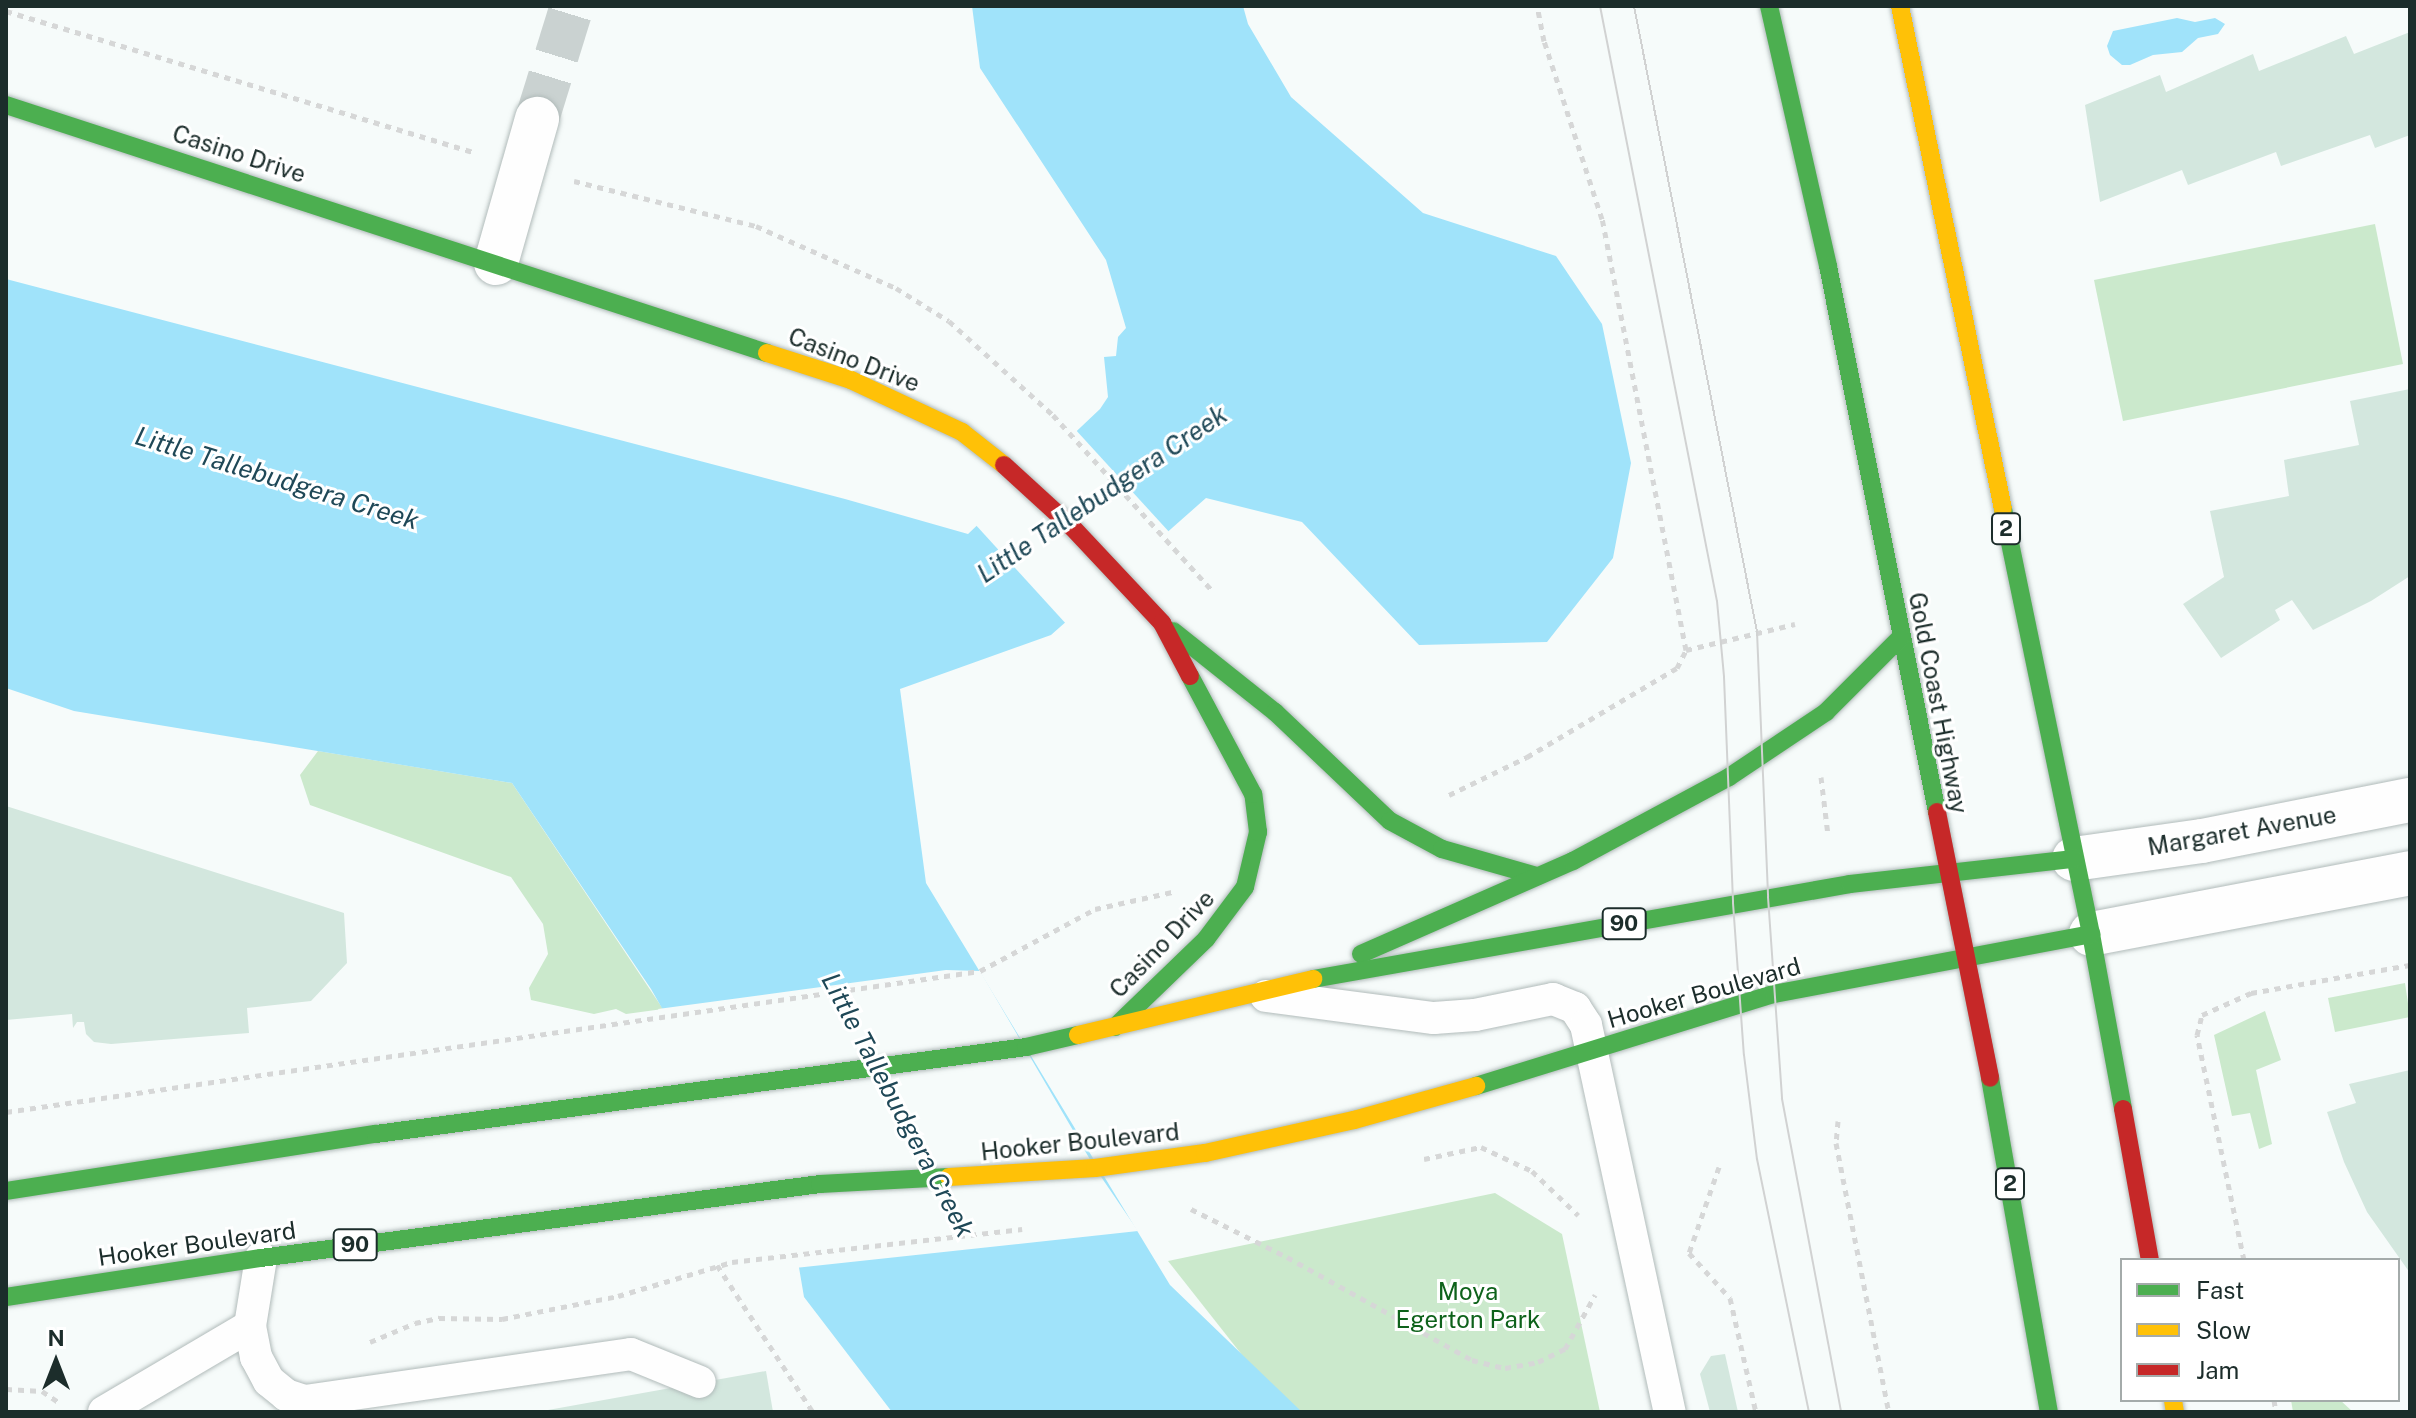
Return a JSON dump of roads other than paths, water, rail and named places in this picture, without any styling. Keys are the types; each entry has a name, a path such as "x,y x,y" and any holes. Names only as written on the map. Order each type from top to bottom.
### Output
{"main road":[{"name":"Gold Coast Highway","path":"1769,6 1828,266 2011,1185 2049,1412"},
{"name":"2","path":"1900,6 2091,934 2150,1258"},
{"name":"Casino Drive","path":"6,105 851,380 962,432 1006,467 1072,527 1157,617 1253,794 1258,832 1249,876 1223,919 1115,1027"},
{"path":"1157,617 1275,712 1390,821 1442,849 1537,876"},
{"path":"1301,981 1537,876 1666,812 1799,732 1850,691 1900,638"},
{"name":"90","path":"6,1191 660,1095 1026,1047 1301,981 1587,932 1708,907 1947,871 2074,859"},
{"name":"Hooker Boulevard","path":"6,1297 261,1258 820,1184 1095,1168 1253,1144 1473,1087 1774,994 2091,934"}],"street":[{"path":"496,263 537,119"},
{"name":"Margaret Avenue","path":"2074,859 2202,841 2410,800"},
{"path":"2091,934 2410,873"}],"lane":[{"path":"1251,993 1434,1018 1475,1015 1553,999 1568,1004 1581,1014 1592,1051 1670,1412"},
{"path":"261,1258 250,1326 256,1357 269,1381 286,1395 305,1401 631,1354 700,1382"},
{"path":"104,1412 250,1326"}],"water":[{"name":"Little Tallebudgera Creek","path":"972,6 1243,6 1248,24 1291,97 1423,213 1556,256 1602,324 1631,463 1613,558 1547,642 1419,645 1302,522 1206,498 1051,635 900,689 926,883 1170,1285 1302,1412 892,1412 804,1297 794,1238 651,989 512,783 74,711 6,688 6,279 968,534 1100,409 1108,397 1104,357 1116,356 1118,337 1126,328 1106,260 980,68"},
{"path":"2177,18 2195,22 2215,18 2225,24 2218,34 2198,38 2182,52 2153,55 2130,65 2122,65 2110,55 2107,46 2113,31"}],"tunnel":[{"path":"537,119 572,6"}],"tram line":[{"path":"1600,6 1717,601 1724,677 1733,903 1744,1055 1757,1159 1809,1412"},
{"path":"1634,6 1757,632 1768,897 1782,1099 1841,1412"}],"park label":[{"name":"Moya Egerton Park","path":"1468,1306"}]}
